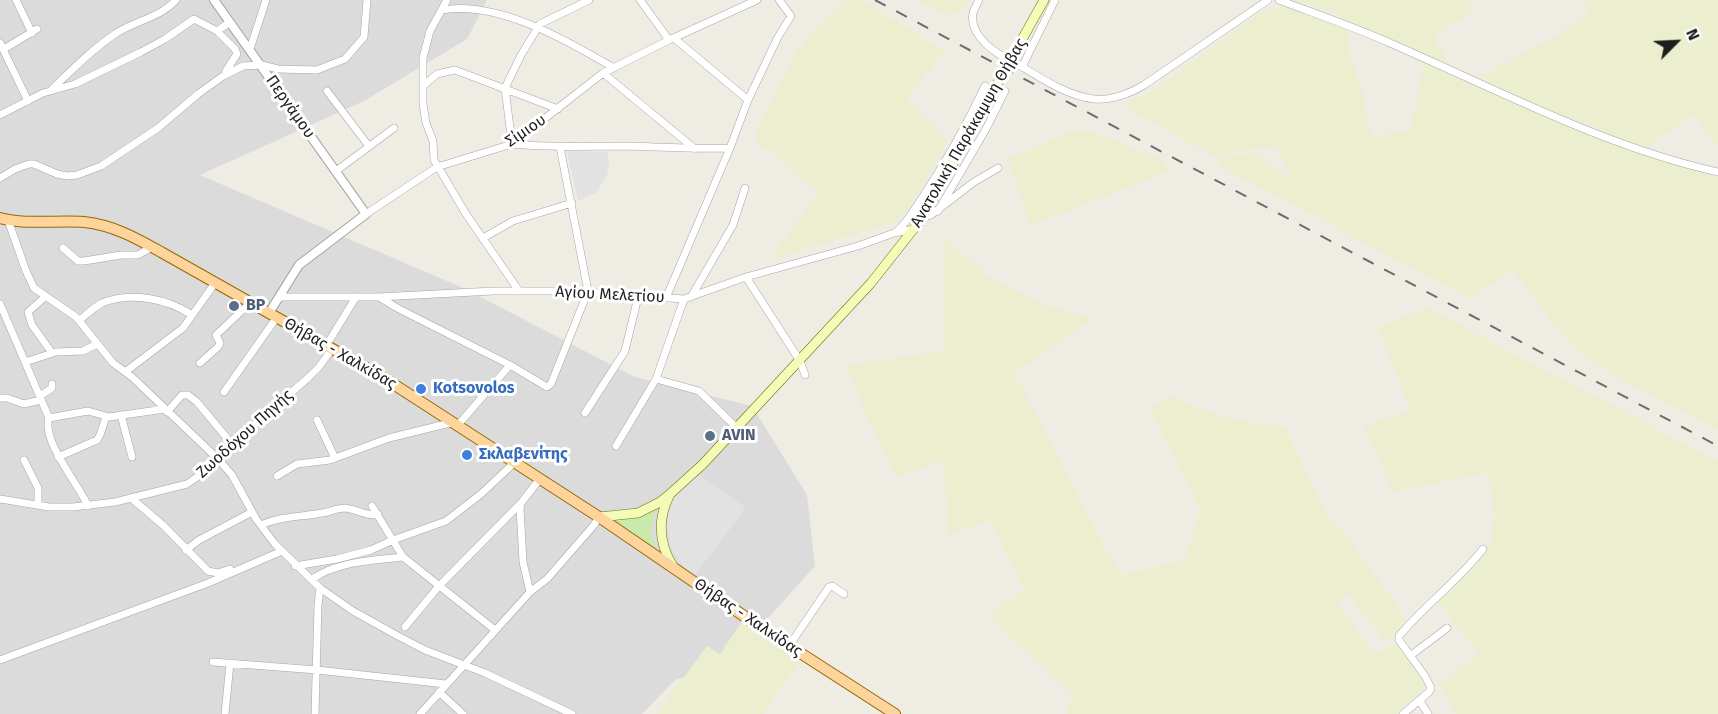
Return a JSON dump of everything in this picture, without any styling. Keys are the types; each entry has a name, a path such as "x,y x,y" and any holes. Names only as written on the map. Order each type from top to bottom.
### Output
{"main road":[{"name":"Ανατολική Παράκαμψη Θήβας","path":"599,517 638,513 670,494 703,464 871,283 923,218 1044,0"},
{"name":"Θήβας - Χαλκίδας","path":"2,219 84,222 102,225 128,234 152,247 384,378 456,423 789,646 895,714"},
{"path":"670,494 664,506 660,532 665,552 675,569"}],"street":[{"path":"16,0 35,31 2,46 28,100"},
{"path":"51,90 93,50 108,39 130,25 164,11 176,0"},
{"name":"Περγάμου","path":"214,0 366,214"},
{"path":"250,49 266,0"},
{"path":"0,178 29,164 67,176 77,175 101,166 158,128 223,76 243,66 262,65 278,69 317,70 345,59 364,37 367,0"},
{"path":"447,0 430,31 425,51 423,86 425,114 433,141 434,160 519,291"},
{"path":"589,0 540,24 521,55 505,88 513,144 560,147 730,148"},
{"path":"640,0 671,39 748,100"},
{"name":"Σίμιου","path":"280,297 299,265 366,214 437,167 513,144 603,73 757,0"},
{"path":"666,298 748,100 778,37 791,16 779,0"},
{"path":"980,0 973,14 973,22 987,46 1066,91 1096,100 1124,95 1144,85 1268,0"},
{"path":"1019,65 1054,0"},
{"path":"1279,0 1372,35 1600,134 1668,159 1718,172"},
{"path":"442,10 464,6 514,13 540,24 614,68"},
{"path":"1,104 3,113 51,90 75,84 165,39 194,19 217,31 235,49 237,54 223,76"},
{"path":"217,31 230,22"},
{"path":"423,86 437,74 455,70 558,109"},
{"path":"603,73 695,149"},
{"path":"894,233 904,225 932,183 985,86"},
{"path":"327,91 368,146"},
{"path":"938,211 1005,92"},
{"path":"336,171 394,128"},
{"path":"379,297 510,365 544,386 551,384 588,291 560,147"},
{"path":"923,218 938,211 974,182 998,168"},
{"path":"616,446 656,379 688,298 733,225 745,188"},
{"path":"483,238 513,221 572,204"},
{"path":"2,219 34,288 80,320 113,363 217,458 238,484 252,512 280,549 320,588 376,625 425,650 465,664 572,714"},
{"name":"Αγίου Μελετίου","path":"280,297 379,297 519,291 588,291 638,297 688,298 746,277 858,246 894,233 915,229"},
{"path":"63,248 78,261 84,261 121,255 138,255 152,247"},
{"path":"746,277 800,361 805,375"},
{"path":"125,372 177,334 203,303 215,283"},
{"path":"46,296 28,312 32,324 52,353"},
{"path":"224,392 273,315 280,297"},
{"name":"Ζωοδόχου Πηγής","path":"0,499 49,507 88,506 187,484 204,472 319,367 356,297"},
{"path":"585,413 625,351 638,297"},
{"path":"80,320 99,305 117,299 157,299 171,303 192,315"},
{"path":"200,363 219,347 220,343 216,335 250,303"},
{"path":"0,304 4,322 25,362 49,418"},
{"path":"25,362 52,353 83,351 97,344"},
{"path":"277,476 297,464 335,458 389,438 456,423 510,365"},
{"path":"656,379 699,391 737,428"},
{"path":"0,398 24,404 40,398 52,388 52,384"},
{"path":"49,418 88,411 106,417 166,411 183,395 188,395 232,444"},
{"path":"121,415 132,457"},
{"path":"58,457 97,440 106,417"},
{"path":"49,418 46,424 58,457 88,506"},
{"path":"318,420 335,458"},
{"path":"24,460 38,488 38,505"},
{"path":"296,566 337,559 381,547 393,540 446,521 481,494 514,463"},
{"path":"405,627 439,586 521,503 539,480"},
{"path":"131,498 164,526 208,571 218,573 280,549"},
{"path":"521,503 523,562 530,592"},
{"path":"372,506 403,557 495,630"},
{"path":"261,525 285,517 342,508 355,509 370,515 378,514"},
{"path":"186,550 199,540 252,512"},
{"path":"420,714 530,592 547,579 599,517"},
{"path":"0,660 208,583 280,549"},
{"path":"1403,714 1431,688 1399,640 1399,636 1464,572 1483,549"},
{"path":"312,579 347,563 403,557"},
{"path":"789,646 830,587 844,594"},
{"path":"315,714 320,588"},
{"path":"1410,656 1447,628"},
{"path":"213,662 317,670 446,684"},
{"path":"225,714 230,663"},
{"path":"439,692 463,714"},
{"path":"1419,700 1428,714"}],"shaded area":[{"path":"0,0 487,0 467,39 364,101 200,175 463,288 635,377 752,406 807,495 815,566 760,627 740,661 675,680 642,714 0,714"},
{"path":"567,151 607,152 609,162 607,176 596,193 578,201"},
{"path":"696,473 746,508 694,576 686,570 671,549 667,522 670,506 677,492"}],"green space":[{"path":"846,0 861,0 945,51 907,98 948,141 909,207 895,222 770,260 817,193 781,159 754,140 793,56 817,28"},
{"path":"917,0 969,0 960,11 946,16"},
{"path":"1293,0 1468,0 1474,11 1433,36 1450,66 1327,11"},
{"path":"1583,0 1718,0 1718,145 1692,115 1645,148 1530,102 1478,78 1549,40 1589,13"},
{"path":"1285,6 1347,29 1349,53 1360,83 1372,136 1410,131 1424,63 1584,132 1693,170 1718,176 1718,430 1591,363 1568,342 1512,270 1470,299 1220,166 1218,162 1224,158 1253,153 1291,179 1276,145 1215,156 1123,105 1152,91 1261,12"},
{"path":"1091,131 1159,158 1170,171 1031,226 1008,159 1068,132"},
{"path":"945,237 984,273 1012,290 1052,307 1092,319 1014,373 1120,575 1184,560 1199,515 1199,508 1149,409 1172,397 1226,418 1286,428 1327,516 1350,540 1407,620 1395,634 1385,641 1347,593 1336,601 1375,654 1395,643 1423,678 1426,688 1396,714 1067,714 1072,695 990,617 997,607 1024,591 989,520 948,536 944,460 897,478 845,366 945,350"},
{"path":"1427,308 1718,461 1718,714 1457,714 1439,686 1478,654 1438,601 1474,567 1491,542 1495,515 1488,473 1393,492 1364,426 1411,411 1378,327"},
{"path":"656,508 651,530 655,551 611,519"},
{"path":"742,621 801,659 762,714 657,714 707,646 720,654"}],"railway":[{"path":"875,0 1718,446"}],"place":[{"name":"BP","path":"234,306"},
{"name":"Kotsovolos","path":"421,389"},
{"name":"AVIN","path":"710,436"},
{"name":"Σκλαβενίτης","path":"467,455"}]}
